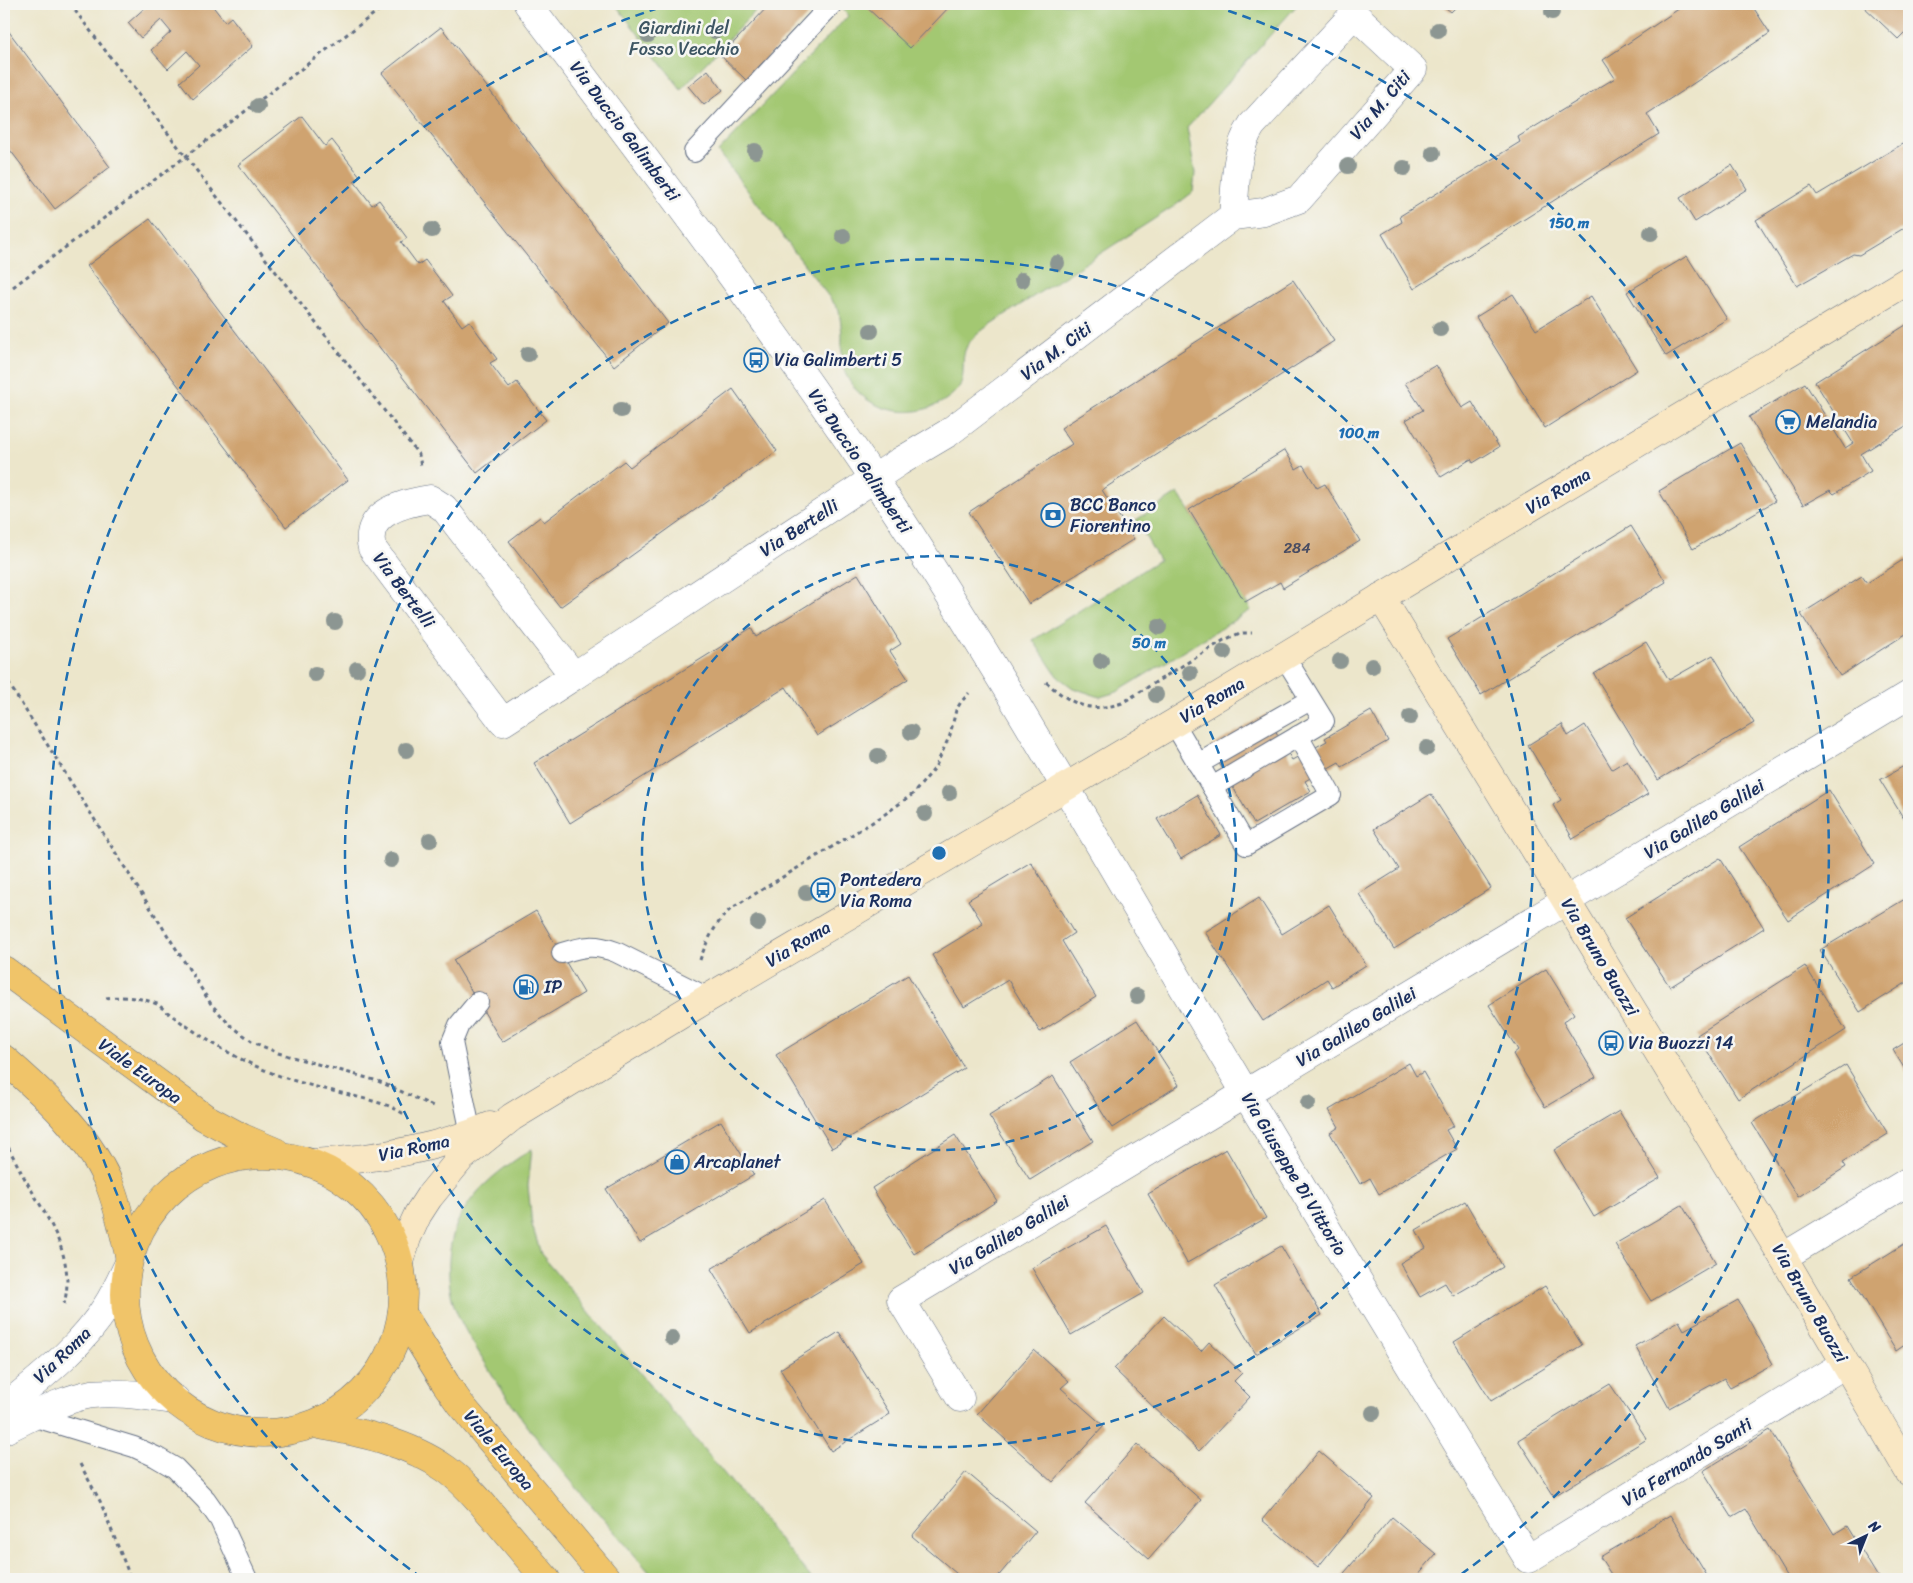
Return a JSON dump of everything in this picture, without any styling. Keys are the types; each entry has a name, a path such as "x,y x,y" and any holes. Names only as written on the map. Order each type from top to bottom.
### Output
{"main road":[{"name":"Viale Europa","path":"4,970 204,1116 243,1138 287,1156 313,1163 338,1176 357,1190 374,1209 385,1225 400,1262 403,1289 402,1313 395,1341 386,1362 370,1384 335,1414 314,1424 285,1432 258,1433 234,1430 198,1415 176,1400 157,1382 141,1360 131,1335 126,1318 125,1298 128,1262 119,1211 107,1180 82,1139 64,1116 4,1059"},
{"name":"Viale Europa","path":"128,1262 139,1231 156,1204 189,1175 230,1158 262,1154 287,1156"},
{"name":"Viale Europa","path":"402,1313 460,1404 607,1579"},
{"name":"Viale Europa","path":"314,1424 342,1429 394,1443 446,1468 484,1506 546,1579"}],"street":[{"name":"Via Duccio Galimberti","path":"528,4 673,194 807,381 874,479 998,674 1066,786"},
{"name":"Via M. Citi","path":"874,479 948,433 1234,216 1264,212 1299,199 1413,69 1354,14 1252,125 1245,136 1238,160 1234,216"},
{"name":"Via Roma","path":"400,1262 407,1238 418,1214 429,1197 461,1158 512,1117 708,998 1174,723 1909,280"},
{"name":"Via Bertelli","path":"430,499 391,509 380,518 374,525 370,535 372,548 502,722 874,479"},
{"path":"430,499 444,508 574,676"},
{"name":"Via Bruno Buozzi","path":"1381,597 1783,1257 1909,1472"},
{"name":"Via Galileo Galilei","path":"960,1398 901,1300 1909,695"},
{"name":"Via Giuseppe Di Vittorio","path":"1066,786 1246,1094 1528,1560"},
{"name":"Via Roma","path":"313,1163 398,1153 470,1134 512,1117"},
{"path":"1783,1257 1909,1181"},
{"name":"Via Roma","path":"4,1408 48,1371 91,1327 106,1309 128,1262"},
{"name":"Via Fernando Santi","path":"1528,1560 1845,1364"},
{"name":"Via Roma","path":"4,1430 66,1401 91,1394 125,1394 176,1400"}],"lane":[{"path":"694,152 832,4"},
{"path":"1212,787 1324,721 1284,656"},
{"path":"1198,764 1310,700"},
{"path":"1174,723 1246,845 1331,795 1298,736"},
{"path":"562,953 582,947 602,947 616,952 708,998"},
{"path":"470,1134 452,1042 459,1025 478,1002"},
{"path":"32,1416 134,1447 156,1456 175,1468 206,1500 220,1520 247,1579"}],"path":[{"path":"70,4 186,157 419,455 430,499"},
{"path":"13,287 387,4"},
{"path":"1040,677 1058,693 1077,704 1098,708 1107,707 1122,703 1224,640 1240,633 1256,634"},
{"path":"675,982 689,973 699,963 704,949 717,926 732,908 881,817 913,794 935,768 950,735 956,710 961,702 969,694 998,674"},
{"path":"4,676 211,1004 229,1024 253,1042 278,1053 378,1081 448,1114 464,1107"},
{"path":"106,998 119,997 149,1000 209,1040 256,1067 320,1089 385,1104 410,1116"},
{"path":"4,1132 5,1140 45,1212 62,1252 67,1268 68,1286 63,1306"},
{"path":"76,1458 100,1501 130,1579"}],"green space":[{"name":"Giardini del Fosso Vecchio","path":"615,4 762,4 681,89"},
{"path":"840,4 1298,4 1187,128 1195,173 1193,192 1176,205 989,325 974,337 965,351 960,385 944,401 929,408 897,411 882,407 868,400 855,389 846,375 843,365 839,310 718,152 848,16"},
{"path":"1178,493 1251,610 1117,692 1100,697 1073,688 1057,676 1033,640 1159,560 1136,520"},
{"path":"532,1149 528,1186 532,1225 541,1254 812,1579 655,1579 543,1447 502,1390 468,1335 455,1308 450,1288 449,1256 456,1226 462,1213 478,1191 498,1172"}],"building":[{"path":"147,4 211,4 225,22 231,17 253,46 193,99 180,82 199,65 187,51 168,69 151,50 171,32 161,20 141,38 128,23"},
{"path":"770,4 818,4 746,80 721,56"},
{"path":"863,4 952,4 910,48"},
{"path":"1441,4 1459,4 1451,12"},
{"path":"1686,4 1751,4 1770,33 1647,114 1659,134 1414,289 1382,234 1402,222 1400,216 1520,142 1518,137 1615,78 1603,60"},
{"path":"1861,4 1909,4 1909,28 1898,39"},
{"path":"4,25 110,167 55,209 4,142"},
{"path":"441,27 668,323 614,366 382,73"},
{"path":"708,70 723,90 704,105 688,86"},
{"path":"302,116 325,146 332,140 360,176 354,181 372,205 379,200 407,238 401,242 418,265 425,260 452,296 444,301 462,326 469,321 497,359 490,363 509,388 517,382 546,420 477,473 238,165"},
{"path":"1909,140 1909,225 1859,255 1853,254 1797,286 1756,220 1811,186 1817,195"},
{"path":"1732,165 1747,189 1695,222 1680,198"},
{"path":"150,219 348,480 286,527 87,266"},
{"path":"1687,256 1727,319 1666,356 1627,292"},
{"path":"1293,280 1334,341 1102,490 1134,539 1029,604 969,512 1072,444 1061,428"},
{"path":"1513,294 1536,330 1591,296 1637,370 1545,428 1476,317"},
{"path":"1909,323 1909,424 1861,454 1871,471 1834,494 1830,490 1803,505 1749,417 1805,383 1845,448 1853,443 1815,382"},
{"path":"1436,365 1462,408 1472,402 1499,447 1473,463 1471,459 1441,477 1406,420 1423,410 1405,383"},
{"path":"733,389 777,451 560,607 509,541 540,517 544,522 624,461 630,467"},
{"path":"1740,443 1775,501 1693,549 1659,491"},
{"path":"1285,450 1296,469 1303,465 1317,488 1325,484 1360,541 1283,588 1280,582 1245,602 1189,510"},
{"path":"1631,526 1666,582 1481,695 1447,639"},
{"path":"1906,558 1909,563 1909,632 1840,676 1801,614 1862,576 1867,583"},
{"path":"858,574 901,644 890,651 908,679 817,736 786,687 570,823 534,763 751,628 756,637"},
{"path":"1646,642 1669,680 1713,655 1754,723 1658,780 1594,674"},
{"path":"1371,711 1388,741 1342,767 1339,762 1305,781 1311,791 1254,824 1210,747 1266,714 1292,760 1327,741 1325,738"},
{"path":"1562,724 1568,736 1585,725 1612,769 1627,760 1648,794 1573,839 1553,805 1561,800 1528,745"},
{"path":"1909,763 1909,827 1880,780"},
{"path":"1829,790 1875,864 1788,920 1739,847"},
{"path":"1431,794 1491,888 1394,949 1359,894 1399,869 1374,829"},
{"path":"1197,795 1221,835 1181,859 1157,819"},
{"path":"1720,858 1764,928 1670,987 1625,918"},
{"path":"1031,862 1074,933 1062,941 1096,997 1040,1032 1008,980 964,1007 932,955 983,924 968,900"},
{"path":"1259,898 1282,934 1329,905 1366,965 1332,987 1327,979 1263,1021 1205,932"},
{"path":"1905,899 1909,905 1909,981 1860,1012 1820,950"},
{"path":"536,911 584,993 502,1042 453,960"},
{"path":"1805,966 1846,1030 1738,1099 1697,1035"},
{"path":"1546,969 1574,1014 1563,1022 1596,1077 1545,1107 1513,1054 1518,1050 1489,1005"},
{"path":"908,975 964,1068 832,1148 776,1055"},
{"path":"1137,1020 1179,1085 1112,1128 1070,1062"},
{"path":"1909,1040 1909,1076 1893,1050"},
{"path":"1409,1063 1416,1076 1423,1072 1454,1126 1446,1130 1457,1149 1379,1194 1370,1178 1360,1184 1330,1133 1339,1127 1329,1110"},
{"path":"1846,1065 1888,1134 1843,1162 1846,1167 1798,1197 1752,1123"},
{"path":"1053,1076 1093,1141 1030,1180 989,1116"},
{"path":"1619,1111 1660,1178 1594,1217 1554,1150"},
{"path":"721,1121 754,1175 640,1243 606,1189"},
{"path":"955,1135 997,1201 914,1254 872,1188"},
{"path":"1226,1149 1266,1218 1187,1263 1148,1194"},
{"path":"825,1200 864,1264 750,1333 711,1269"},
{"path":"1465,1201 1503,1267 1453,1296 1445,1283 1420,1297 1400,1263 1426,1248 1416,1230"},
{"path":"1682,1205 1716,1263 1651,1301 1615,1244"},
{"path":"1106,1226 1144,1293 1071,1335 1032,1268"},
{"path":"1909,1241 1909,1342 1896,1351 1851,1277"},
{"path":"1281,1246 1322,1315 1256,1354 1215,1285"},
{"path":"1545,1286 1582,1345 1491,1401 1454,1342"},
{"path":"1738,1300 1773,1364 1730,1387 1724,1378 1669,1408 1635,1346 1679,1321 1684,1330"},
{"path":"1164,1316 1201,1351 1209,1342 1242,1373 1234,1381 1250,1397 1199,1451 1114,1369"},
{"path":"839,1332 890,1414 831,1451 780,1369"},
{"path":"1034,1350 1069,1381 1061,1388 1104,1426 1053,1482 977,1414"},
{"path":"1610,1384 1647,1439 1554,1496 1518,1440"},
{"path":"1770,1430 1834,1534 1847,1526 1879,1579 1788,1579 1746,1509 1732,1517 1703,1471"},
{"path":"1137,1444 1201,1500 1149,1559 1085,1503"},
{"path":"1319,1451 1374,1498 1318,1567 1262,1520"},
{"path":"966,1472 1036,1531 996,1579 963,1579 912,1536"},
{"path":"1670,1515 1709,1579 1614,1579 1600,1557"},
{"path":"1392,1517 1436,1554 1416,1577 1418,1579 1339,1579"}],"place":[{"name":"Via Galimberti 5","path":"756,360"},
{"name":"Melandia","path":"1788,422"},
{"name":"BCC Banco Fiorentino","path":"1053,515"},
{"name":"Pontedera Via Roma","path":"823,890"},
{"name":"IP","path":"526,987"},
{"name":"Via Buozzi 14","path":"1611,1043"},
{"name":"Arcaplanet","path":"677,1162"}]}
